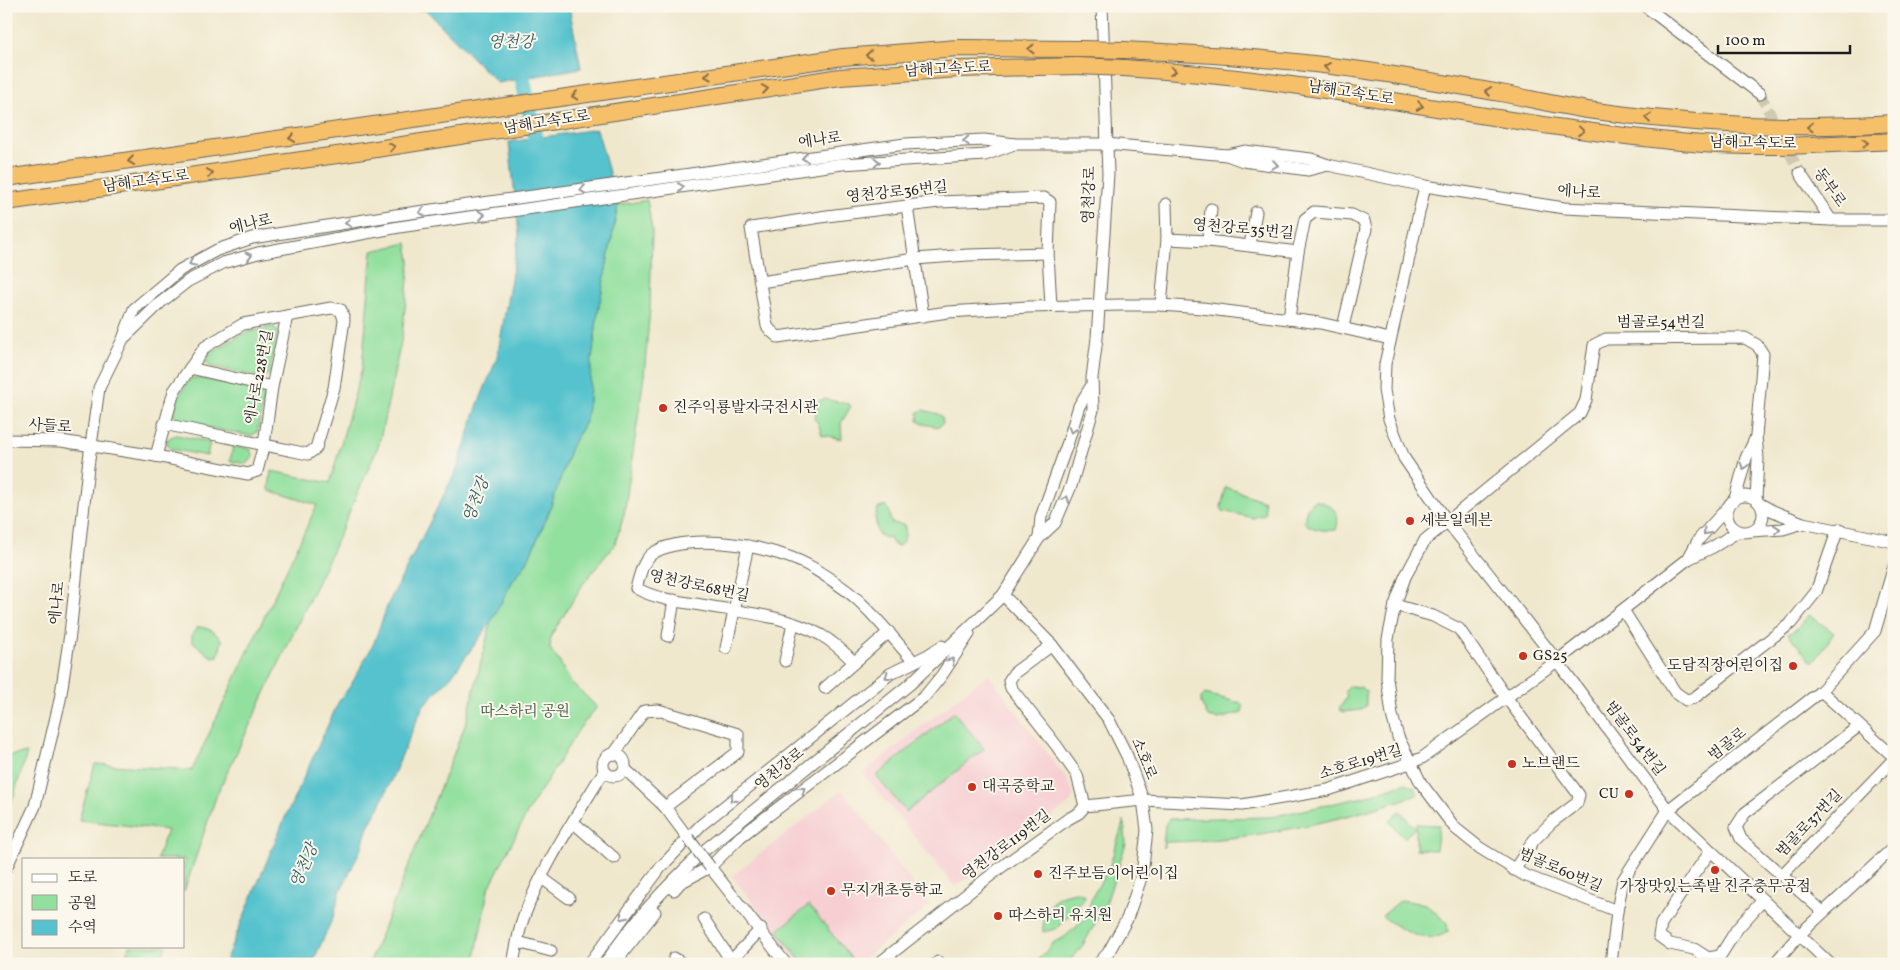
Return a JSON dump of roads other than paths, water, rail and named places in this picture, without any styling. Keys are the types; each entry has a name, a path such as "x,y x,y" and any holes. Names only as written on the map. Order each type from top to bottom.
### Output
{"highway":[{"name":"남해고속도로","path":"6,178 843,57 958,48 1124,50 1240,56 1366,71 1592,111 1684,122 1788,127 1894,123"},
{"name":"남해고속도로","path":"6,202 344,154 840,77 959,69 1077,66 1197,73 1304,87 1574,131 1705,144 1804,145 1894,141"},
{"path":"1841,126 1875,114 1894,112"},
{"path":"6,206 72,193"}],"street":[{"name":"영천강로","path":"589,964 661,867 701,825 890,674 928,655 945,644 1004,595 1039,538 1055,523 1071,486 1093,410 1092,385 1108,174 1102,6"},
{"path":"1645,6 1760,94"},
{"name":"에나로","path":"124,339 167,298 188,281 223,263 258,253 399,227 905,144 984,140 1015,144 1106,144 1227,155 1245,151 1311,159 1328,165 1425,186 1564,208 1832,220"},
{"name":"에나로","path":"6,868 35,806 60,700 70,634 91,446 100,388 124,339 134,309 180,270 217,250 252,238 396,216 842,164 986,155 1015,144"},
{"name":"동부로","path":"1800,173 1832,220 1894,220"},
{"name":"범골로54번길","path":"1425,186 1385,364 1384,390 1389,418 1404,458 1446,521 1557,661 1668,810"},
{"name":"영천강로36번길","path":"1051,306 1048,253 1050,202 1044,198 938,202 751,228 767,326 778,337 948,312 1099,305"},
{"path":"1161,305 1167,239 1166,204"},
{"path":"907,206 923,316"},
{"path":"1208,240 1211,209"},
{"path":"1250,245 1256,212"},
{"name":"영천강로35번길","path":"1167,239 1208,240 1298,252 1306,219 1314,212 1352,215 1364,221 1366,229 1344,328"},
{"path":"1289,319 1298,252"},
{"path":"760,282 915,259 968,255 1048,253"},
{"path":"1099,305 1161,305 1202,308 1344,328 1390,339"},
{"name":"에나로228번길","path":"156,456 164,424 174,391 205,347 243,324 331,308 341,310 344,320 334,388 316,448 308,454 164,424"},
{"name":"에나로228번길","path":"91,446 156,456 248,474 257,471 264,444 272,387 287,316"},
{"name":"범골로54번길","path":"1446,521 1580,413 1586,400 1594,345 1606,339 1744,338 1757,345 1763,354 1756,436"},
{"path":"190,368 272,387"},
{"name":"영천강로","path":"1039,538 1041,517 1079,406 1092,385"},
{"path":"1751,531 1762,520 1762,509 1758,502 1756,436"},
{"path":"1756,436 1746,458 1727,514 1728,521 1732,527 1739,531 1783,530 1803,523"},
{"name":"사들로","path":"6,440 61,441 91,446"},
{"path":"1688,559 1699,539 1732,503 1746,496 1774,511 1803,523 1894,542"},
{"name":"범골로60번길","path":"1446,521 1425,540 1404,576 1395,605 1388,639 1387,678 1392,715 1398,737 1421,784 1455,828 1480,848 1514,870 1617,911"},
{"path":"1623,610 1676,692 1686,700 1694,698 1791,623 1816,592 1838,529"},
{"path":"1557,661 1688,559 1713,547 1739,531"},
{"name":"영천강로68번길","path":"854,662 841,649 821,635 792,623 770,617 646,594 636,588 642,567 654,552 683,543 712,542 769,550 812,567 859,601 889,632 913,661"},
{"path":"726,648 748,546"},
{"name":"범골로","path":"1611,964 1617,911 1624,880 1668,810 1821,691 1875,631 1894,566"},
{"name":"소호로","path":"1004,595 1052,645 1109,720 1127,756 1142,800 1147,830 1142,875 1127,919 1108,952 1098,964"},
{"path":"668,636 674,600"},
{"path":"1395,605 1433,616 1459,629 1506,697 1579,795 1577,803 1552,822 1534,840 1514,870"},
{"name":"영천강로","path":"614,964 680,884 710,867 740,837 924,696 942,675 986,610"},
{"name":"영천강로","path":"604,964 620,940 686,867 910,684 986,610"},
{"path":"785,661 792,623"},
{"path":"825,688 889,632"},
{"path":"1052,645 1014,673 1010,681 1011,688 1077,775 1086,806"},
{"name":"소호로19번길","path":"1142,800 1242,805 1328,790 1410,763 1422,758 1557,661"},
{"name":"범골로37번길","path":"1821,691 1894,758 1782,875 1741,839 1736,826 1745,813 1859,726"},
{"path":"513,964 523,920 567,829 604,771 604,761 608,756 614,754 644,711 658,710 738,734 738,752 665,807"},
{"path":"614,754 623,759 625,770 665,807 710,867 761,929 786,964"},
{"path":"604,771 610,776 617,776 625,770"},
{"name":"영천강로119번길","path":"878,964 1000,868 1068,818 1079,813 1086,806 1142,800"},
{"path":"1668,810 1830,964"},
{"path":"573,822 614,858"},
{"path":"1774,964 1799,935 1894,847"},
{"path":"1711,851 1661,924 1659,936 1670,944 1694,949 1708,958 1720,956 1737,930 1763,900"},
{"path":"1782,875 1823,912"},
{"path":"542,878 569,898"},
{"path":"704,919 731,963 761,929"},
{"path":"518,942 551,951"}],"water":[{"name":"영천강","path":"399,6 569,6 581,68 497,83 427,11"},
{"path":"597,129 618,205 598,312 586,420 571,447 548,515 527,562 512,582 491,622 451,677 423,706 379,808 368,826 362,847 340,892 334,915 312,964 224,964 284,820 339,701 351,685 373,645 388,604 457,469 478,404 497,358 519,234 509,142"}],"waterway":[{"name":"영천강","path":"518,58 540,158"}],"tunnel":[{"path":"1760,94 1800,173"}],"place":[{"name":"진주익룡발자국전시관","path":"663,408"},
{"name":"세븐일레븐","path":"1410,521"},
{"name":"GS25","path":"1523,656"},
{"name":"도담직장어린이집","path":"1793,666"},
{"name":"노브랜드","path":"1512,764"},
{"name":"대곡중학교","path":"972,787"},
{"name":"CU","path":"1629,794"},
{"name":"가장맛있는족발 진주충무공점","path":"1715,870"},
{"name":"진주보듬이어린이집","path":"1038,874"},
{"name":"무지개초등학교","path":"831,891"},
{"name":"따스하리 유치원","path":"998,916"}],"park label":[{"name":"따스하리 공원","path":"525,712"}]}
